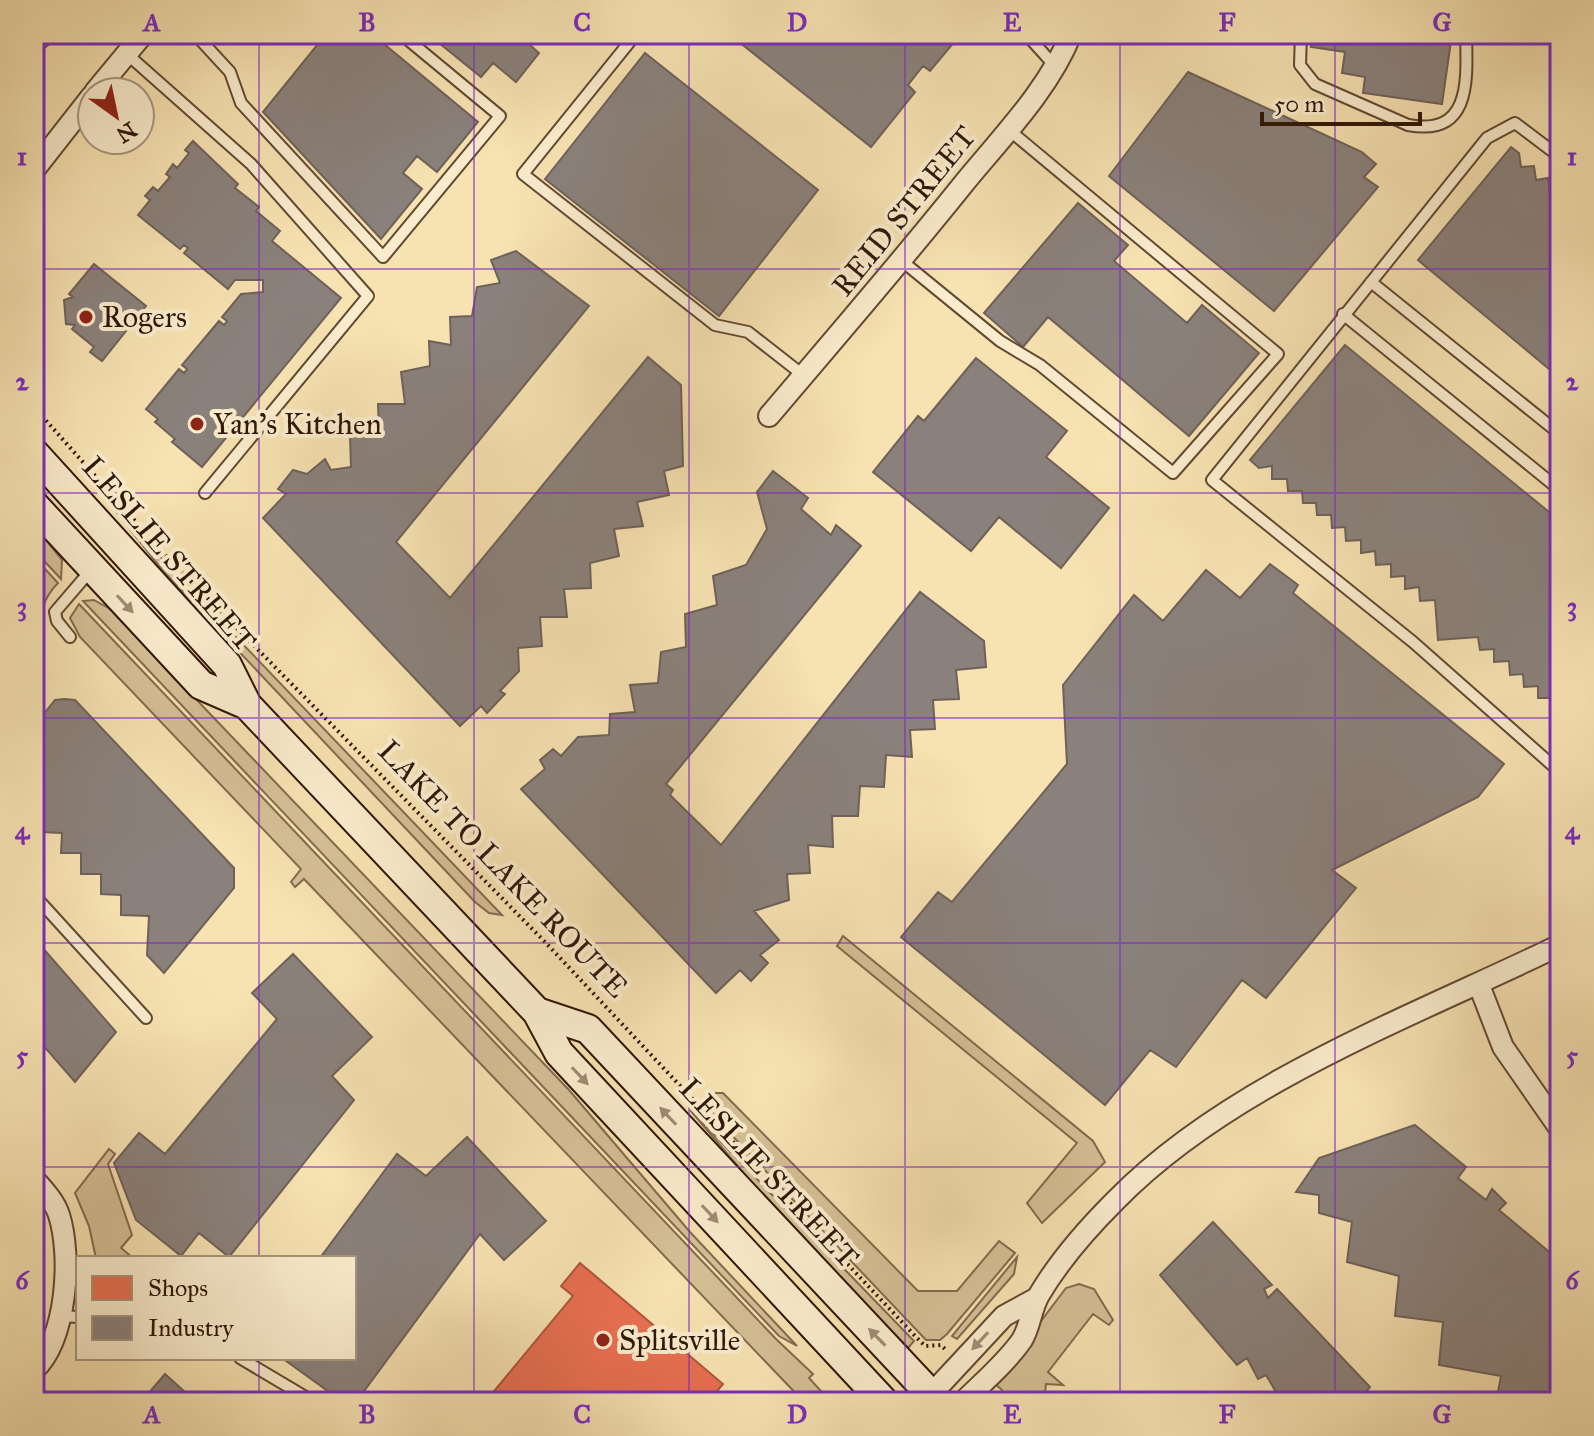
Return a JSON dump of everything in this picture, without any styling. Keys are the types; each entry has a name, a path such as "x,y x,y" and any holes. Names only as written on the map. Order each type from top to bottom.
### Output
{"main road":[{"name":"LESLIE STREET","path":"34,453 227,665 247,705 537,1012 559,1053 884,1402"},
{"name":"LESLIE STREET","path":"34,505 201,685 247,705"},
{"name":"LESLIE STREET","path":"537,1012 588,1029 931,1399"}],"street":[{"path":"109,76 143,34"},
{"name":"REID STREET","path":"769,416 1009,130 1054,65 1071,34"},
{"path":"34,170 76,117"},
{"path":"963,1402 1022,1339 1037,1298 1058,1266 1116,1199 1233,1108 1332,1054 1560,945"},
{"path":"1479,985 1503,1047 1560,1129"},
{"path":"34,1179 59,1213 72,1260 69,1317 45,1358 34,1370"},
{"path":"931,1399 1004,1316 1037,1298"}],"lane":[{"path":"195,34 230,72 241,103 383,257 500,116 401,34"},
{"path":"636,34 523,174 715,325 748,332 803,375"},
{"path":"1026,34 1054,65"},
{"path":"1301,34 1300,65 1315,84 1408,125 1425,129 1454,117 1463,100 1466,34"},
{"path":"127,54 251,164 368,296 205,493"},
{"path":"1560,157 1515,123 1487,138 1212,480 1413,642 1560,772"},
{"path":"902,261 1000,341 1040,365 1173,473 1278,354 1009,130"},
{"path":"1371,282 1560,434"},
{"path":"1343,314 1560,490"},
{"path":"70,637 57,621 55,612 92,568"},
{"path":"34,895 146,1018"},
{"path":"243,1360 314,1402"}],"path":[{"name":"LAKE TO LAKE ROUTE","path":"34,407 167,557 557,954 917,1338 925,1346 941,1345 945,1349"}],"shaded area":[{"path":"93,478 169,567 502,915 489,913 475,902 164,572 90,479"},
{"path":"34,525 62,560 61,579 34,550"},
{"path":"34,557 58,583 44,604 41,641 34,659"},
{"path":"94,600 110,609 569,1090 690,1232 797,1346 779,1336 83,601"},
{"path":"79,604 776,1339 813,1374 809,1378 829,1400 834,1396 839,1402 804,1402 304,879 295,887 291,882 301,869 80,637 70,618"},
{"path":"843,936 1093,1141 1105,1162 1042,1223 1027,1203 1077,1143 837,946"},
{"path":"716,1093 723,1093 918,1291 957,1291 999,1241 1015,1253 947,1334 940,1340 926,1340 705,1107 703,1101"},
{"path":"690,1110 914,1341 908,1348 781,1217"},
{"path":"109,1149 115,1154 108,1164 132,1235 121,1248 131,1256 96,1256 89,1226 75,1193"},
{"path":"1017,1257 1014,1274 957,1339 952,1336"},
{"path":"1079,1284 1094,1289 1113,1320 1109,1325 1093,1314 1048,1372 1063,1385 1046,1384 1044,1402 998,1402 1002,1390 994,1383 1066,1288"}],"building: Shops":[{"name":"Splitsville","path":"580,1263 723,1384 708,1402 485,1402 573,1296 561,1286"}],"building: Industry":[{"path":"34,34 61,34 34,57"},
{"path":"326,34 372,34 478,122 437,172 417,156 403,173 422,189 381,239 263,112"},
{"path":"428,34 518,34 539,53 516,82 493,63 481,77"},
{"path":"729,34 961,34 930,71 923,66 908,85 915,92 871,147"},
{"path":"1313,34 1452,34 1442,104 1363,93 1365,77 1342,73 1345,52 1311,47"},
{"path":"645,53 818,190 719,316 545,179"},
{"path":"1188,72 1362,152 1376,164 1364,177 1378,187 1274,311 1109,176"},
{"path":"193,141 238,184 235,188 259,207 256,211 280,231 272,241 341,298 202,467 172,442 175,439 155,422 158,419 146,409 179,369 184,373 187,369 182,365 219,321 224,325 227,321 222,317 241,294 263,292 263,280 235,280 228,289 184,253 188,248 184,245 180,249 138,215 150,200 145,196 153,187 158,191 170,177 166,174 173,164 177,168 189,153 185,150"},
{"path":"1511,147 1519,153 1521,167 1534,166 1536,180 1548,178 1550,192 1560,190 1560,378 1418,260"},
{"path":"1078,203 1128,245 1114,261 1187,323 1202,305 1259,353 1189,436 1048,317 1023,347 984,313"},
{"path":"516,251 589,306 396,542 450,598 648,357 681,385 683,466 664,471 669,495 637,502 643,526 614,529 619,556 590,563 591,588 564,589 567,617 540,617 542,646 518,648 519,671 500,691 505,694 487,713 481,706 460,726 263,518 286,494 278,489 293,470 307,474 325,459 331,470 351,467 350,436 379,430 378,404 405,404 401,372 430,366 429,341 451,345 450,317 472,316 477,287 500,283 491,260"},
{"path":"94,264 146,306 102,361 90,352 94,347 72,329 75,325 66,324 64,300 73,297 69,294"},
{"path":"1345,345 1560,521 1560,710 1553,711 1552,698 1538,698 1538,686 1524,687 1523,674 1510,675 1509,661 1494,662 1494,649 1480,650 1478,637 1438,640 1435,600 1420,601 1419,587 1405,589 1405,576 1391,577 1391,564 1376,565 1375,551 1361,553 1361,540 1346,541 1345,527 1332,528 1331,515 1317,515 1316,503 1303,503 1302,491 1288,491 1287,479 1272,479 1272,466 1259,468 1250,460"},
{"path":"976,358 1067,431 1046,457 1109,508 1061,568 999,517 971,551 873,472 918,416 924,421"},
{"path":"773,471 808,498 801,509 831,535 836,525 861,546 666,784 673,790 670,795 721,845 920,592 984,641 986,667 956,670 959,699 933,700 935,729 910,730 912,757 886,755 884,787 860,786 858,816 832,816 833,847 808,845 810,873 787,874 789,900 754,911 779,940 760,955 768,963 751,981 740,970 716,993 521,789 545,769 540,760 553,749 561,756 578,737 609,735 610,714 635,712 630,685 658,683 661,652 686,647 685,614 717,605 713,576 746,565 767,529 757,492"},
{"path":"1270,564 1298,585 1293,593 1504,764 1478,797 1332,870 1356,888 1266,998 1242,980 1176,1067 1150,1050 1105,1105 901,937 938,892 952,902 1067,764 1063,685 1134,595 1163,621 1206,570 1240,598"},
{"path":"55,700 75,700 234,868 234,888 164,973 147,955 149,916 121,915 121,895 101,894 101,874 81,874 81,853 61,853 62,833 41,832 41,812 34,811 34,726"},
{"path":"34,938 116,1032 75,1082 34,1035"},
{"path":"293,954 372,1037 332,1076 354,1100 230,1256 199,1233 181,1256 136,1220 114,1163 139,1133 165,1154 277,1019 252,993"},
{"path":"1415,1125 1466,1167 1458,1178 1486,1200 1492,1189 1506,1203 1499,1210 1560,1261 1560,1271 1556,1275 1560,1279 1560,1394 1550,1402 1496,1402 1501,1376 1439,1365 1443,1322 1395,1316 1399,1276 1347,1262 1352,1222 1319,1213 1319,1195 1296,1192 1319,1158"},
{"path":"467,1137 546,1221 504,1260 480,1234 356,1402 343,1402 285,1360 356,1360 356,1256 321,1256 397,1154 426,1176"},
{"path":"1213,1222 1272,1285 1264,1289 1268,1298 1277,1289 1370,1387 1364,1394 1367,1402 1297,1402 1287,1391 1279,1397 1266,1375 1258,1379 1247,1358 1237,1365 1160,1275"},
{"path":"165,1374 196,1402 141,1402"}],"place":[{"name":"Rogers","path":"86,317"},
{"name":"Yan's Kitchen","path":"197,424"},
{"name":"Splitsville","path":"603,1340"}]}
